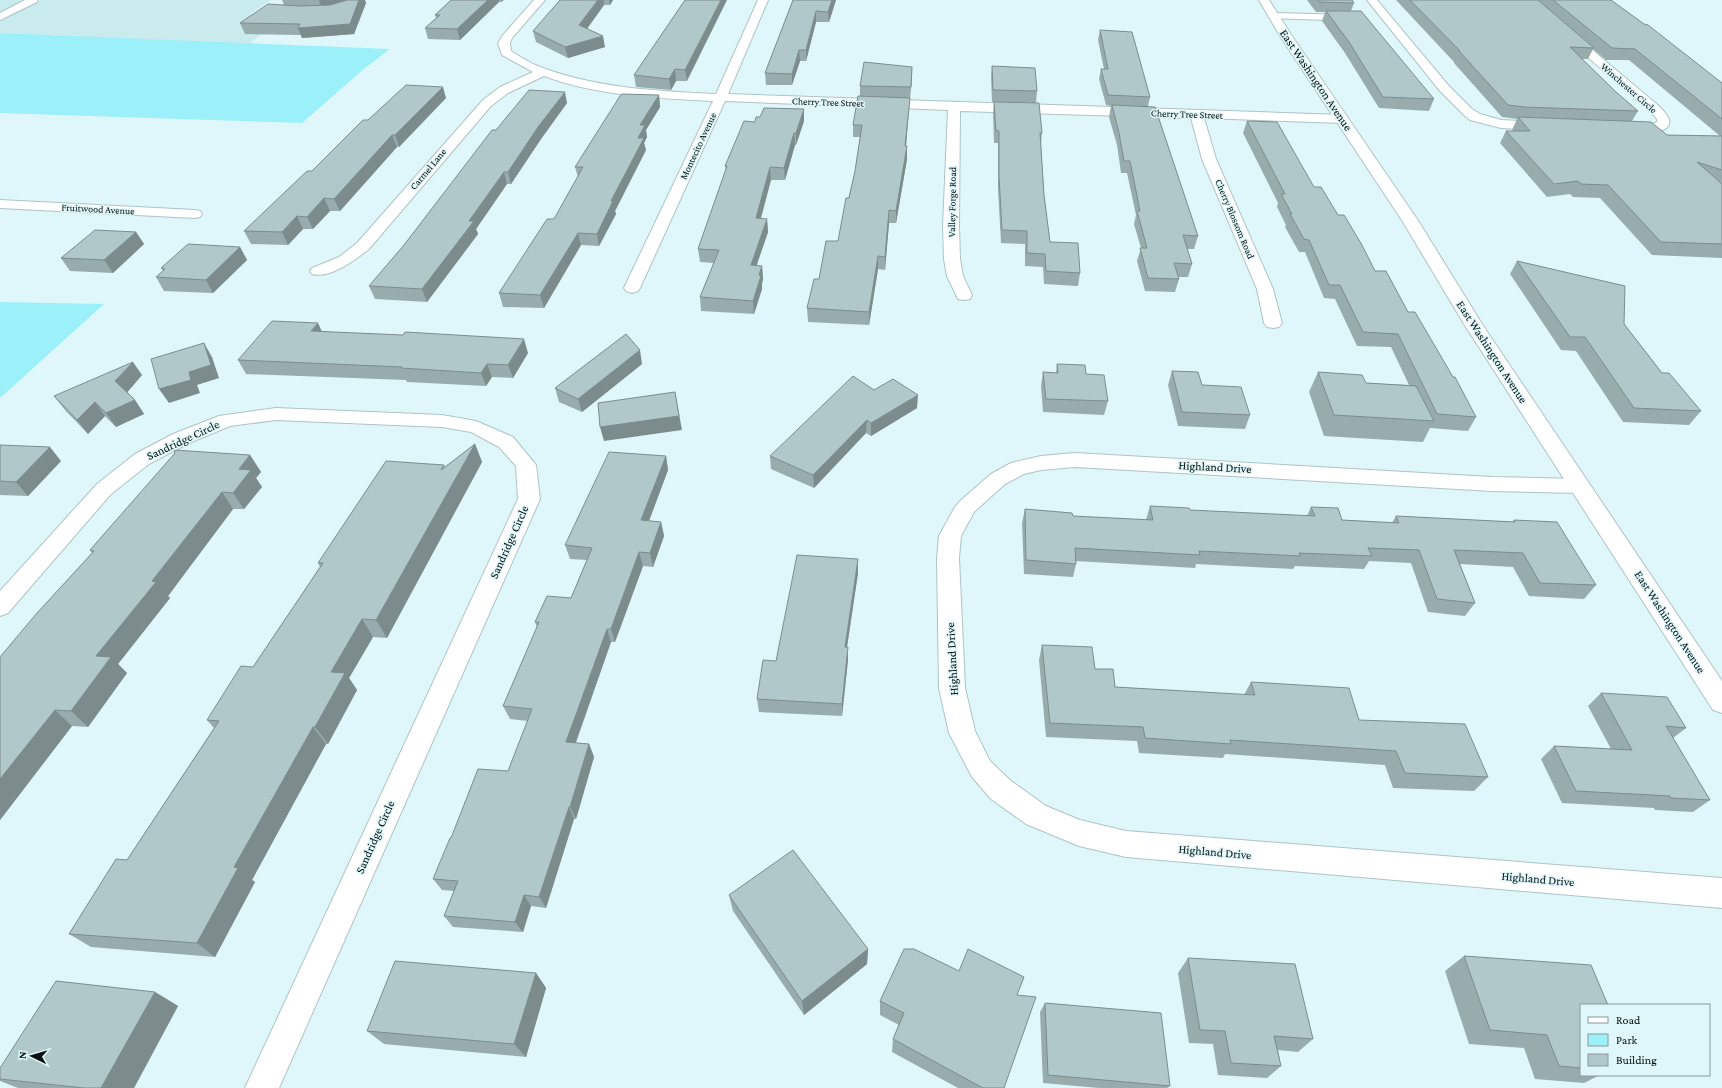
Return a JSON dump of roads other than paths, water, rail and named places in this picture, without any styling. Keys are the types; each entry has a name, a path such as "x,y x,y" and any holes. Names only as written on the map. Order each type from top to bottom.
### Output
{"street":[{"path":"0,17 33,0"},
{"name":"Cherry Tree Street","path":"540,0 507,37 504,43 506,53 516,60 543,72 620,89 651,93 721,97 1342,119"},
{"name":"East Washington Avenue","path":"1264,0 1411,222 1473,324 1722,702"},
{"path":"1372,0 1456,102 1475,117 1502,124 1556,127"},
{"name":"Winchester Circle","path":"1527,0 1656,110 1663,119 1663,124 1659,127 1648,129 1617,129"},
{"name":"Montecito Avenue","path":"632,288 721,97 763,1"},
{"path":"1274,16 1387,18"},
{"name":"Carmel Lane","path":"318,271 345,260 363,246 487,103 504,90 543,72"},
{"name":"Valley Forge Road","path":"954,106 951,226 952,259 955,276 964,295"},
{"name":"Cherry Blossom Road","path":"1196,114 1209,160 1265,289 1273,323"},
{"name":"Fruitwood Avenue","path":"0,204 195,214"},
{"name":"Sandridge Circle","path":"0,607 104,489 142,459 180,439 226,420 276,414 442,421 476,427 506,442 526,465 529,499 262,1088"},
{"name":"Highland Drive","path":"1580,486 1492,484 1107,461 1075,460 1041,463 1018,468 998,478 966,507 950,536 948,558 952,688 962,733 981,769 1001,790 1036,815 1079,833 1126,844 1722,893"}]}
